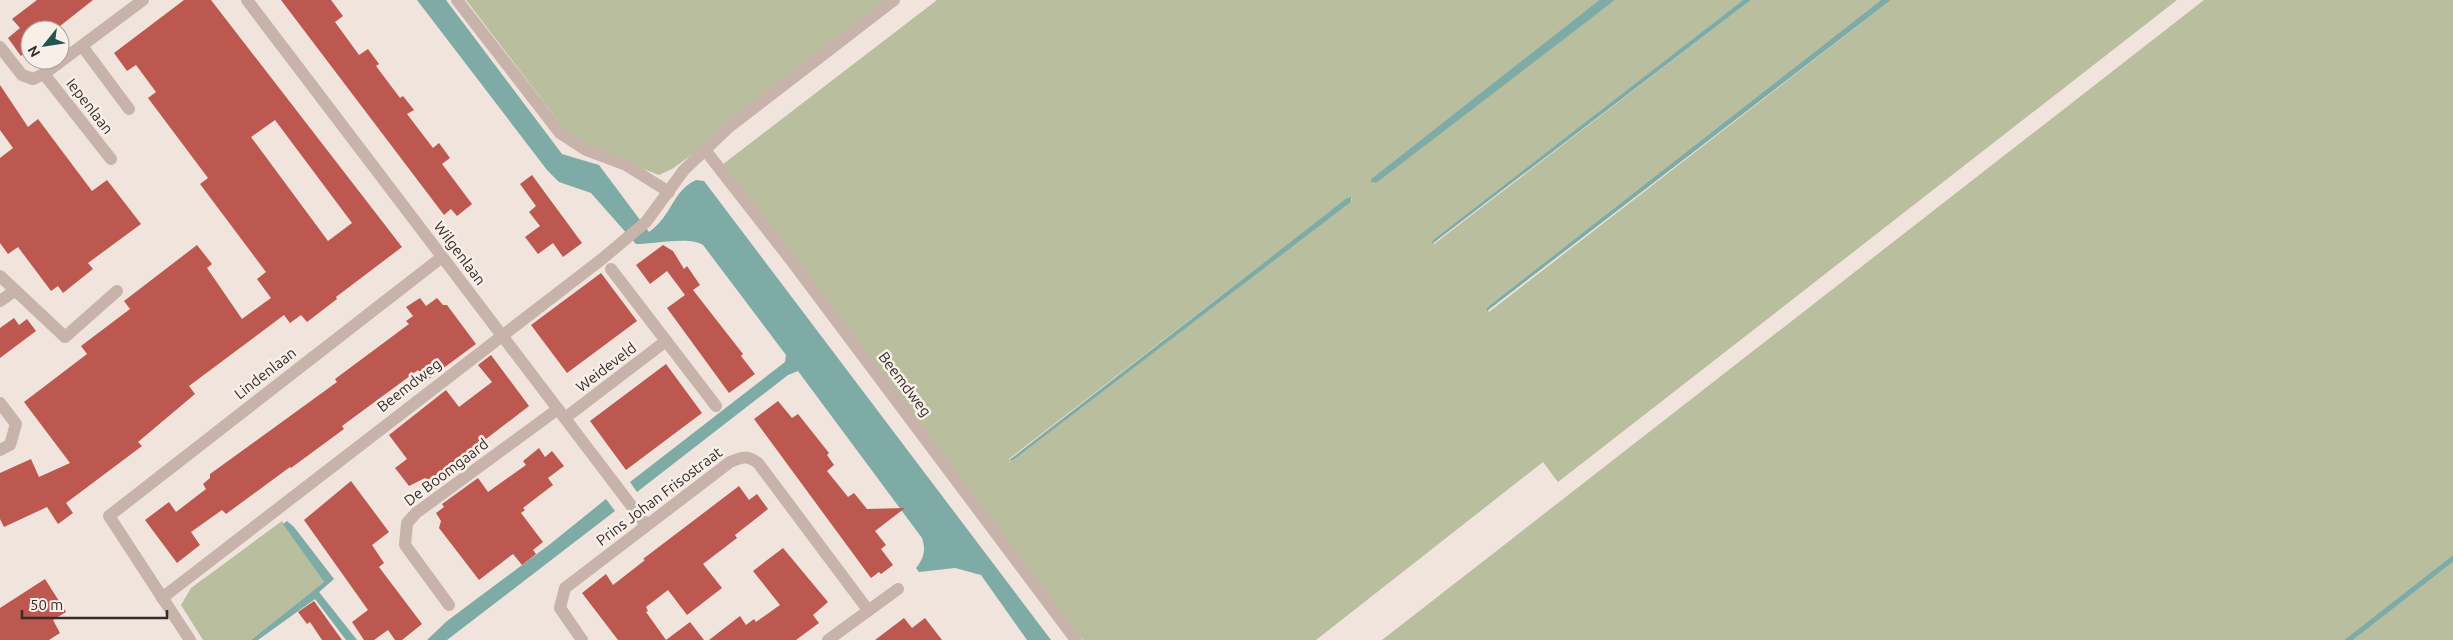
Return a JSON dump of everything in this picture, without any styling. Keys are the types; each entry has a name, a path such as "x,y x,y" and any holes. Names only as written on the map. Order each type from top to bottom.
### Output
{"street":[{"path":"44,74 142,0"},
{"name":"Wilgenlaan","path":"248,0 646,525"},
{"path":"457,0 560,133 586,150 626,166 669,192"},
{"name":"Beemdweg","path":"162,598 627,238 646,222 684,170 729,127 894,0"},
{"name":"Iepenlaan","path":"82,46 129,108"},
{"name":"Iepenlaan","path":"0,47 22,75 33,79 44,74 111,159"},
{"name":"Beemdweg","path":"705,150 797,268 1076,640"},
{"name":"Lindenlaan","path":"162,598 109,516 442,257"},
{"path":"611,269 716,406"},
{"path":"0,276 64,338 117,291"},
{"path":"0,301 14,291"},
{"name":"Weideveld","path":"561,413 666,341"},
{"path":"0,403 16,424 10,445 0,450"},
{"name":"De Boomgaard","path":"449,605 405,545 407,523 416,513 561,413"},
{"name":"Prins Johan Frisostraat","path":"582,640 560,608 560,598 564,588 730,462 741,457 750,457 758,463 868,610"},
{"path":"828,640 898,589"},
{"path":"162,598 190,640"}],"green space":[{"path":"466,0 892,0 708,143 672,169 659,175 575,143"},
{"path":"937,0 1599,0 1371,179 1373,183 1615,0 1743,0 1433,240 1434,244 1751,0 1881,0 1490,305 1487,308 1489,312 1891,0 2177,0 1558,482 1543,462 1316,640 1083,640 718,168","holes":["1349,197 1352,199 1351,202 1009,462 1009,459"]},
{"path":"2204,0 2453,0 2453,555 2344,640 1382,640"},
{"path":"282,521 324,582 251,640 203,640 181,605 191,588"},
{"path":"2453,562 2453,640 2353,640"}],"water":[{"path":"417,0 446,0 562,154 599,165 649,232 663,218 682,190 696,180 704,181 1051,640 1027,640 981,575 955,568 919,572 916,568 924,554 922,538 798,371 788,375 637,492 630,482 785,362 786,355 703,245 690,241 636,244 591,193 559,182 547,170"},
{"path":"1599,0 1615,0 1376,183 1371,182 1371,179"},
{"path":"1743,0 1751,0 1432,244 1433,240"},
{"path":"1881,0 1891,0 1487,311 1490,305"},
{"path":"1351,197 1351,202 1013,460 1008,461 1347,198"},
{"path":"606,499 615,511 447,640 427,640 447,621 549,545"},
{"path":"287,521 294,527 334,579 319,592 357,640 346,640 315,599 258,640 251,640 324,582 283,524"},
{"path":"2453,555 2453,562 2353,640 2344,640"}],"building":[{"path":"37,0 93,0 68,20 20,20 20,28 12,19"},
{"path":"184,0 211,0 402,247 336,297 337,299 307,322 301,315 290,323 284,315 189,386 195,394 138,442 142,446 66,503 73,513 58,524 47,507 4,527 0,519 0,473 31,459 39,477 70,463 24,402 87,354 81,346 130,309 124,301 197,245 212,264 207,268 242,319 271,298 257,279 266,272 200,184 208,178 148,98 156,92 136,65 127,71 114,53","holes":["275,120 352,223 328,241 251,137"]},
{"path":"281,0 331,0 343,16 335,22 359,55 368,49 379,64 376,66 400,98 403,96 414,110 407,114 433,148 439,143 450,158 442,164 472,204 457,216 451,209 444,215"},
{"path":"20,28 20,55 8,38"},
{"path":"0,85 28,127 38,119 92,191 107,180 141,224 88,263 93,269 63,293 58,286 51,291 18,247 8,254 0,243 0,158 13,148 0,130"},
{"path":"532,175 582,243 563,257 553,243 538,254 525,237 540,226 529,212 536,206 520,184"},
{"path":"663,245 673,251 684,269 687,266 700,285 693,290 743,354 741,356 755,374 729,393 667,308 685,295 667,271 650,284 636,265"},
{"path":"601,273 637,321 567,373 531,325"},
{"path":"420,298 426,306 437,298 443,305 447,305 476,344 426,381 418,370 342,426 344,429 291,468 226,514 222,510 191,532 200,545 177,563 145,520 169,502 176,512 206,489 203,484 210,478 210,474 337,382 335,379 409,324 406,321 413,316 406,307"},
{"path":"14,318 19,325 27,319 36,331 0,358 0,328"},
{"path":"491,355 529,406 464,456 468,465 433,490 425,478 409,486 395,468 407,459 389,435 446,390 459,407 492,382 478,365"},
{"path":"666,364 702,413 626,470 590,421"},
{"path":"778,401 792,418 798,414 829,453 827,455 834,465 827,471 848,497 854,493 867,509 905,508 875,531 886,545 881,549 893,565 881,574 879,572 871,578 754,419"},
{"path":"539,448 545,457 552,451 564,466 548,478 553,485 523,508 525,510 521,513 543,542 533,550 536,554 522,565 513,554 479,580 439,528 441,521 436,513 444,507 442,504 478,478 488,492 526,465 523,461"},
{"path":"351,481 389,532 372,545 384,563 379,567 422,624 402,640 395,640 388,630 374,640 364,640 352,622 368,610 304,520"},
{"path":"739,486 749,500 757,494 768,509 735,535 737,538 703,564 722,588 687,615 668,590 646,607 648,611 646,612 666,640 618,640 582,593 606,574 613,585 645,560 643,559"},
{"path":"783,548 828,602 813,615 819,623 796,640 709,640 740,616 746,625 754,619 756,622 780,605 753,571"},
{"path":"45,579 66,612 53,620 60,633 49,640 0,640 0,608"},
{"path":"314,601 342,640 322,640 310,622 307,624 298,612"},
{"path":"904,618 912,628 925,618 942,640 875,640"},
{"path":"690,622 704,640 666,640"}]}
